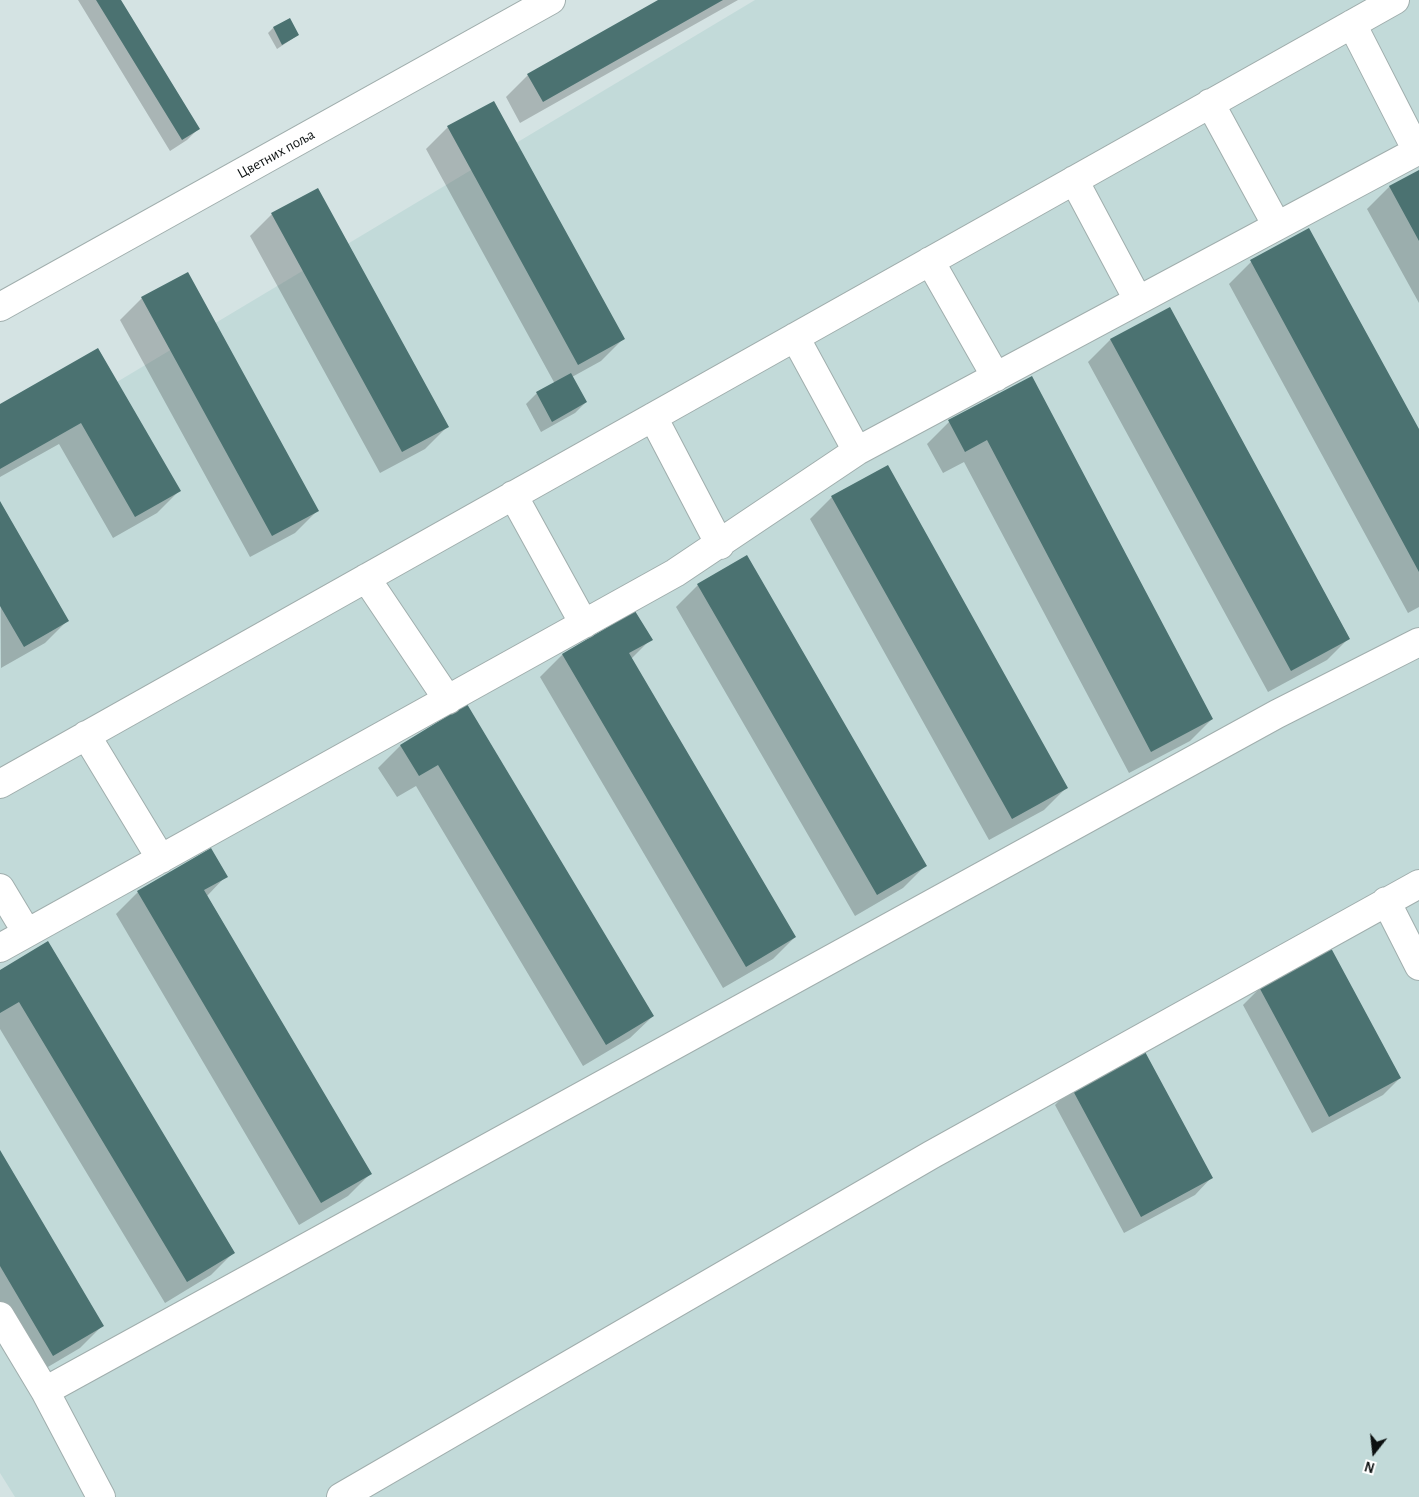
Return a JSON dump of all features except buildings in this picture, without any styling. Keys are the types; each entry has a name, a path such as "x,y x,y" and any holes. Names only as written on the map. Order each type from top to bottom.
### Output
{"street":[{"name":"Цветних поља","path":"0,307 551,0"},
{"path":"0,784 1395,0"},
{"path":"0,948 675,574 857,451 1418,151 1352,24"},
{"path":"1210,103 1277,226"},
{"path":"1074,180 1138,300"},
{"path":"930,261 996,377"},
{"path":"795,337 857,451"},
{"path":"653,417 720,545"},
{"path":"513,495 584,624"},
{"path":"366,578 448,700"},
{"path":"45,1391 1277,714 1419,642"},
{"path":"86,735 162,859"},
{"path":"342,1497 931,1155 1419,884"},
{"path":"0,888 27,933"},
{"path":"1386,901 1419,966"},
{"path":"0,1316 45,1391 101,1497"}],"shaded area":[{"path":"755,0 1419,0 1419,1497 15,1497 0,1473 0,452"}]}
